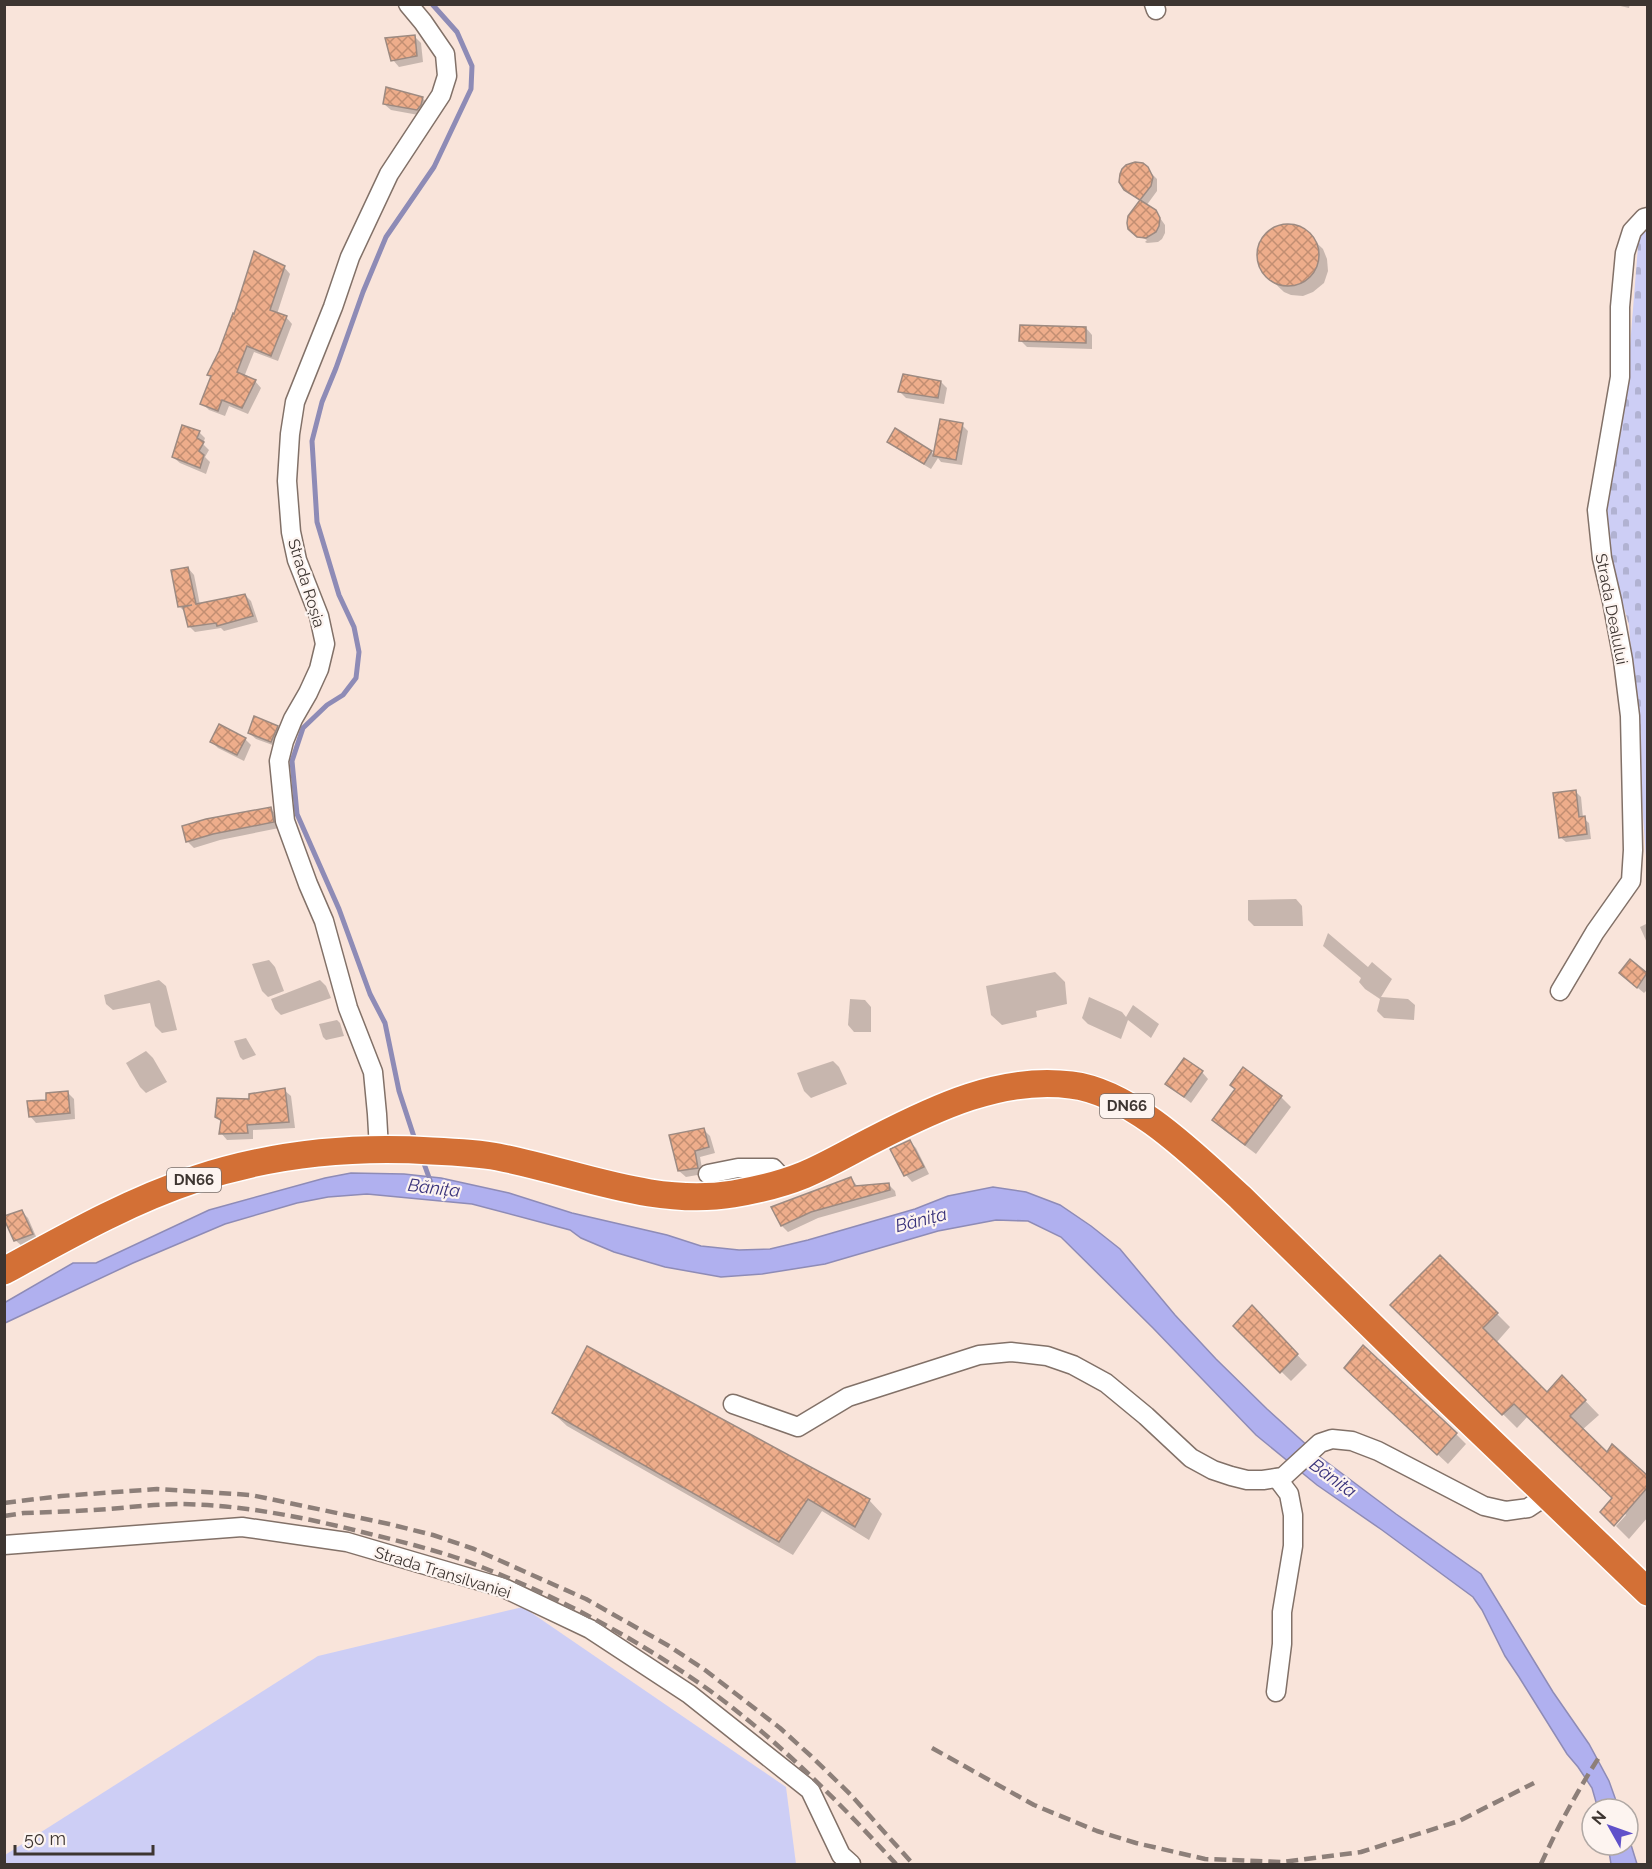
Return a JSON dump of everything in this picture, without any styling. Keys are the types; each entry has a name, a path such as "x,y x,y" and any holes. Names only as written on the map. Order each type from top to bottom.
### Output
{"highway":[{"name":"DN66","path":"4,1271 118,1211 196,1179 279,1158 390,1149 476,1153 545,1167 628,1189 673,1196 714,1196 762,1188 785,1181 821,1167 926,1114 984,1092 1032,1083 1073,1085 1106,1093 1140,1113 1240,1197 1647,1592"}],"street":[{"name":"Strada Roșia","path":"390,1149 377,1114 373,1072 348,1008 338,964 324,921 285,821 279,761 293,719 319,669 325,645 319,616 297,560 291,532 287,482 295,402 333,307 350,257 389,174 441,95 447,76 445,54 408,4"},
{"name":"Strada Dealului","path":"1560,991 1595,932 1631,881 1633,850 1630,716 1623,660 1602,558 1597,510 1620,377 1620,307 1625,253 1632,231 1647,217"},
{"path":"708,1174 738,1168 773,1168 785,1181"},
{"path":"733,1404 798,1427 848,1397 979,1355 1011,1352 1047,1356 1073,1365 1106,1383 1191,1458 1213,1470 1248,1480 1280,1478 1320,1443 1332,1439 1352,1441 1378,1451 1484,1506 1506,1510 1528,1508 1546,1496"},
{"path":"1276,1692 1282,1644 1282,1612 1293,1546 1293,1515 1289,1494 1280,1478"},
{"name":"Strada Transilvaniei","path":"4,1545 242,1527 347,1542 504,1588 590,1629 689,1694 810,1790 841,1855 852,1864"}],"green space":[{"path":"1647,231 1647,870 1629,625 1602,533 1629,359 1639,234"},
{"path":"523,1607 786,1787 796,1864 5,1864 5,1855 318,1656"}],"water":[{"name":"Bănița","path":"351,1173 404,1174 441,1178 509,1193 572,1213 667,1235 701,1246 739,1250 770,1249 808,1240 915,1209 948,1196 993,1187 1026,1192 1060,1205 1120,1249 1175,1315 1216,1359 1320,1457 1481,1574 1553,1692 1589,1744 1609,1781 1615,1797 1595,1797 1592,1788 1567,1754 1505,1656 1473,1597 1317,1485 1256,1435 1061,1237 1028,1221 996,1220 938,1231 825,1264 762,1274 721,1277 665,1267 614,1252 581,1238 570,1230 472,1204 367,1194 328,1197 297,1203 225,1224 133,1263 5,1323 4,1303 73,1263 96,1263 209,1210"},
{"path":"1610,1857 1635,1857 1637,1864 1611,1864"}],"building":[{"path":"415,35 417,56 391,61 385,38"},
{"path":"386,87 423,97 421,105 417,110 383,104"},
{"path":"1135,162 1143,163 1148,167 1153,177 1151,186 1140,200 1124,190 1119,182 1122,169"},
{"path":"1140,200 1156,210 1160,218 1156,232 1146,238 1137,237 1128,229 1127,223 1128,216"},
{"path":"1282,224 1294,224 1310,233 1317,243 1319,255 1317,267 1310,277 1294,286 1282,286 1271,281 1262,272 1257,261 1257,249 1262,238 1271,229"},
{"path":"254,251 285,266 270,310 287,316 271,356 247,346 237,372 256,380 242,408 222,400 218,411 200,404 211,376 207,375 234,314"},
{"path":"1020,325 1086,327 1086,343 1019,341"},
{"path":"903,374 941,381 938,398 898,392"},
{"path":"940,419 963,423 956,460 933,456"},
{"path":"182,425 200,431 197,438 204,442 199,451 204,455 200,468 172,457"},
{"path":"895,428 932,451 924,464 887,442"},
{"path":"188,567 196,604 245,594 253,616 217,626 216,623 188,627 183,607 192,605 178,607 171,570"},
{"path":"254,716 278,726 271,742 248,733"},
{"path":"219,724 246,738 237,755 210,742"},
{"path":"1576,790 1579,817 1585,816 1587,834 1559,838 1553,793"},
{"path":"271,807 274,822 213,834 186,842 182,826 206,819"},
{"path":"1630,959 1647,973 1637,988 1619,973"},
{"path":"1184,1058 1203,1071 1184,1097 1165,1084"},
{"path":"1243,1067 1282,1096 1245,1145 1212,1120 1235,1089 1230,1085"},
{"path":"285,1088 289,1122 247,1125 248,1133 219,1134 221,1120 215,1117 217,1098 249,1099 249,1094"},
{"path":"68,1091 70,1113 29,1117 27,1101 46,1100 46,1093"},
{"path":"704,1128 709,1147 695,1151 698,1168 678,1171 669,1135"},
{"path":"910,1140 924,1167 904,1176 890,1149"},
{"path":"851,1177 855,1186 889,1183 890,1190 811,1212 781,1226 771,1207"},
{"path":"22,1210 33,1234 14,1241 4,1216"},
{"path":"1440,1255 1498,1313 1483,1328 1547,1392 1562,1375 1586,1400 1570,1416 1607,1452 1612,1444 1647,1475 1647,1488 1614,1526 1600,1512 1612,1498 1514,1404 1502,1415 1390,1305"},
{"path":"1252,1305 1298,1354 1280,1373 1233,1326"},
{"path":"1363,1345 1457,1433 1437,1455 1344,1368"},
{"path":"587,1346 870,1499 855,1527 808,1499 779,1542 552,1413"}],"waterway":[{"path":"416,1143 399,1091 385,1023 370,994 339,909 297,814 292,761 303,728 327,705 343,695 356,678 359,652 354,627 339,595 317,522 312,441 322,402 386,237 434,167 471,89 472,66 457,32 432,4"},
{"name":"Bănița","path":"422,1158 431,1183"}],"railway":[{"path":"4,1503 157,1489 251,1495 389,1524 433,1535 474,1549 586,1599 669,1646 705,1670 780,1728 811,1756 851,1795 913,1864"},
{"path":"4,1516 163,1504 227,1507 295,1517 340,1527 424,1548 484,1568 543,1593 600,1622 709,1690 735,1709 807,1772 896,1864"},
{"path":"932,1748 1034,1805 1097,1831 1136,1843 1205,1859 1282,1862 1361,1852 1459,1821 1534,1783"},
{"path":"1541,1864 1569,1808 1601,1754"}]}
